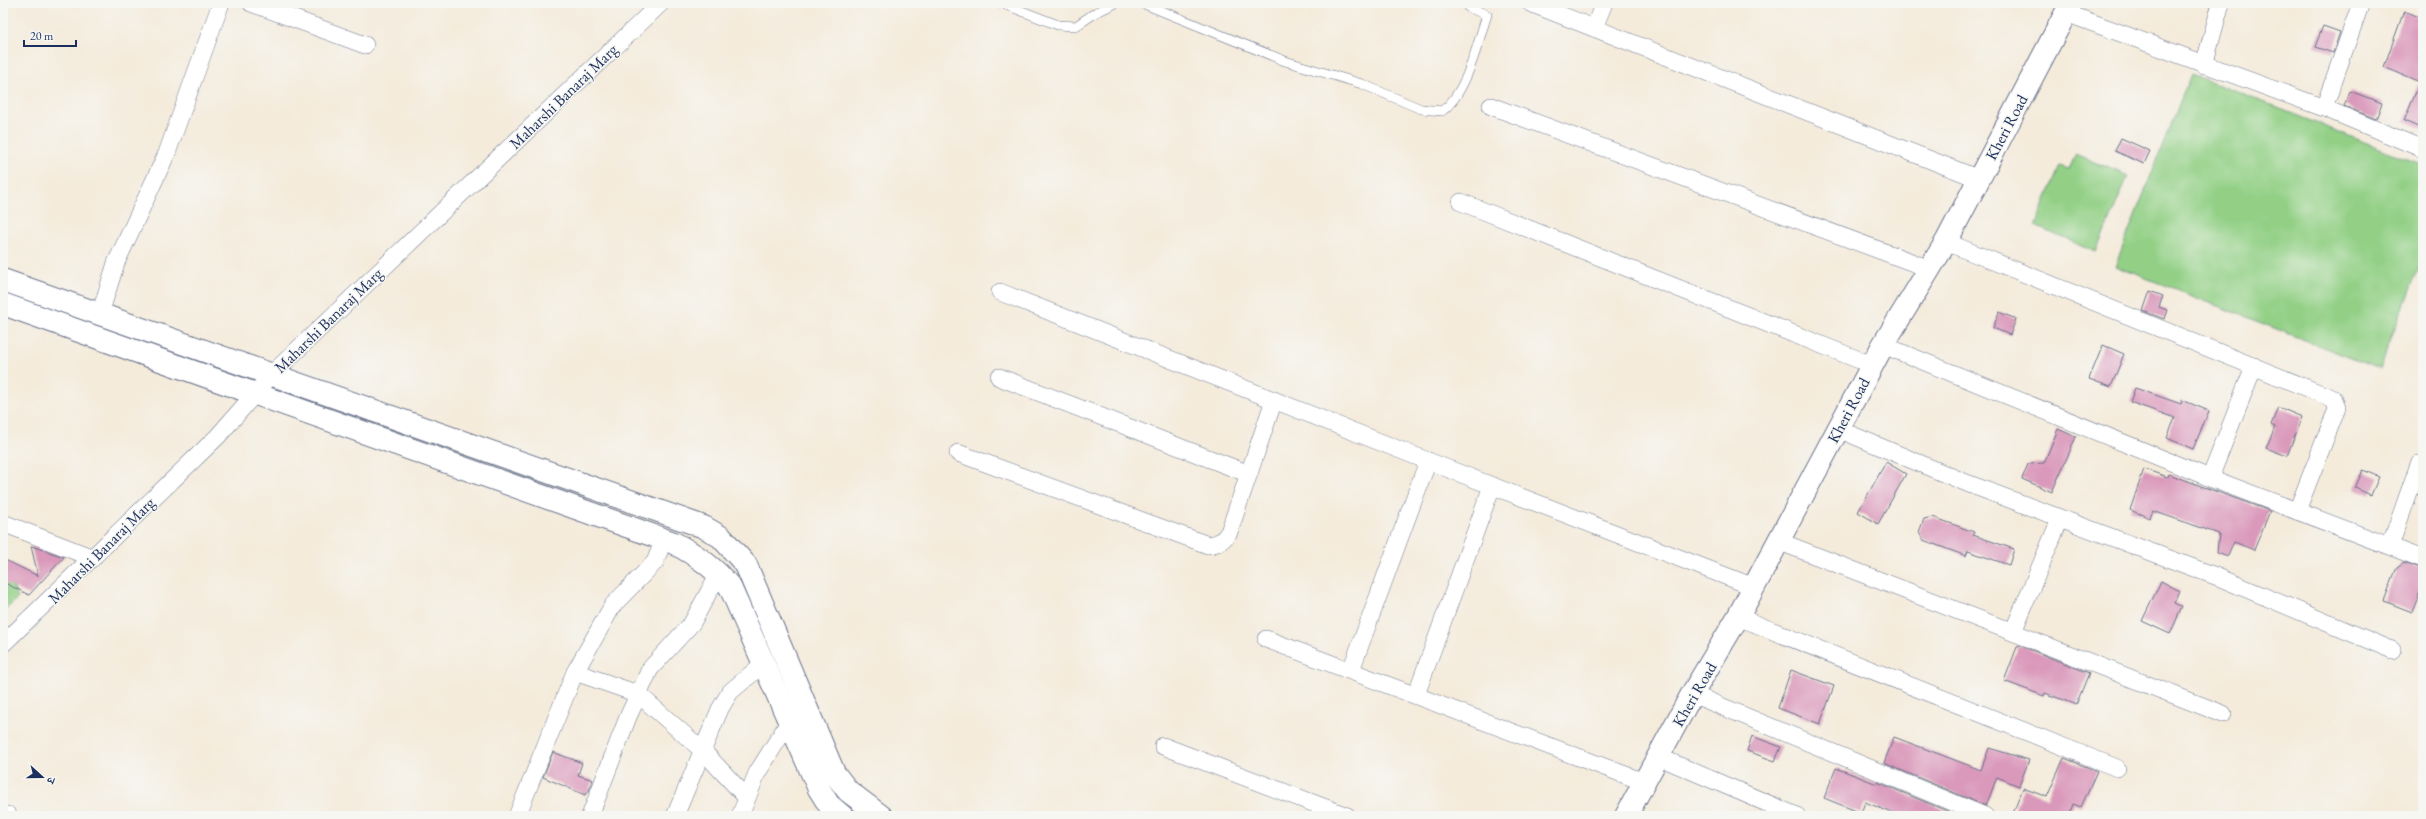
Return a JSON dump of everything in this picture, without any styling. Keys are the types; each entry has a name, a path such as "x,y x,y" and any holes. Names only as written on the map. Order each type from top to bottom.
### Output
{"street":[{"path":"100,314 116,263 167,153 221,3"},
{"path":"251,3 365,45"},
{"name":"Maharshi Banaraj Marg","path":"3,644 218,436 272,374 661,3"},
{"path":"1594,28 1604,3"},
{"path":"2204,65 2221,3"},
{"path":"2324,108 2361,3"},
{"path":"1538,5 1978,179"},
{"path":"2068,8 2204,65 2324,108 2423,149"},
{"name":"Kheri Road","path":"1626,816 1692,694 1738,617 1872,364 1946,242 2068,8"},
{"path":"1491,106 1930,269"},
{"path":"1461,202 1872,364"},
{"path":"1946,242 2329,396 2336,402 2336,411 2297,511"},
{"path":"3,280 704,526 721,537 746,565 834,773 848,791 881,816"},
{"path":"1000,292 1428,461 1754,587"},
{"path":"3,304 664,539 700,557 719,573 730,587 819,789 829,805 842,816"},
{"path":"1883,345 2210,478 2390,546 2423,560"},
{"path":"2210,478 2254,366"},
{"path":"999,377 1249,474"},
{"path":"958,453 1208,545 1217,544 1225,539 1274,400"},
{"path":"1838,429 1969,484 2218,577 2392,650"},
{"path":"1351,670 1428,461"},
{"path":"2390,546 2419,464"},
{"path":"1416,695 1492,486"},
{"path":"2013,632 2060,519"},
{"path":"3,523 93,558"},
{"path":"517,816 575,672 613,604 624,591 655,562 664,539"},
{"path":"1778,541 2223,714"},
{"path":"590,816 638,694 650,669 692,623 719,573"},
{"path":"1738,617 2117,768"},
{"path":"1266,639 1644,782"},
{"path":"675,816 720,709 730,692 763,664"},
{"path":"575,672 638,694 702,750 747,798"},
{"path":"1692,694 1985,816"},
{"path":"740,816 757,773 789,722"},
{"path":"1163,746 1347,816"},
{"path":"1658,757 1797,816"}],"lane":[{"path":"1001,3 1058,25 1076,26 1095,13 1116,3"},
{"path":"1142,3 1285,61 1362,84 1421,109 1442,111 1450,105 1460,90 1487,15 1459,3"}],"green space":[{"path":"2191,74 2423,165 2423,257 2379,369 2115,266"},
{"path":"2076,154 2128,176 2096,252 2035,226 2060,166 2069,169"},
{"path":"3,564 18,598 3,612"}],"building":[{"path":"2404,11 2423,19 2423,129 2404,121 2420,82 2384,67"},
{"path":"2323,26 2340,32 2333,53 2315,47"},
{"path":"2350,91 2382,103 2376,119 2344,106"},
{"path":"2121,138 2150,151 2144,164 2115,151"},
{"path":"2150,291 2163,296 2159,307 2167,310 2164,319 2143,311"},
{"path":"1999,312 2016,319 2010,335 1993,328"},
{"path":"2103,345 2124,354 2111,387 2089,379"},
{"path":"2135,388 2181,404 2182,400 2209,411 2193,449 2167,438 2175,418 2130,402"},
{"path":"2278,407 2302,417 2287,456 2266,448 2275,427 2271,425"},
{"path":"2058,429 2076,437 2052,492 2022,479 2028,464 2044,463"},
{"path":"1886,462 1906,474 1878,524 1858,512"},
{"path":"2144,469 2167,477 2168,474 2270,511 2254,550 2234,542 2228,556 2217,552 2219,534 2153,511 2150,518 2130,510"},
{"path":"2363,470 2379,477 2371,495 2355,488"},
{"path":"1933,517 1974,532 1973,535 2014,549 2009,565 1968,551 1966,556 1923,540 1919,532 1924,519"},
{"path":"31,546 64,557 29,595 3,582 3,559 38,576"},
{"path":"2404,562 2423,569 2423,585 2412,612 2384,601 2397,567"},
{"path":"2161,581 2180,591 2174,603 2182,607 2170,634 2142,621"},
{"path":"2021,646 2089,673 2076,705 2045,693 2044,696 2004,681 2017,647"},
{"path":"1791,670 1834,686 1820,724 1778,708"},
{"path":"1752,736 1781,747 1775,761 1747,751"},
{"path":"1894,737 1981,770 1989,748 2029,760 2019,786 1997,777 1986,806 1884,763"},
{"path":"553,752 582,763 578,775 593,780 588,793 586,792 585,795 543,777"},
{"path":"2064,758 2097,771 2081,807 2073,804 2069,816 2012,816 2023,788 2047,797"},
{"path":"1836,768 1877,784 1877,782 1959,816 1900,816 1865,802 1861,813 1824,798"}]}
